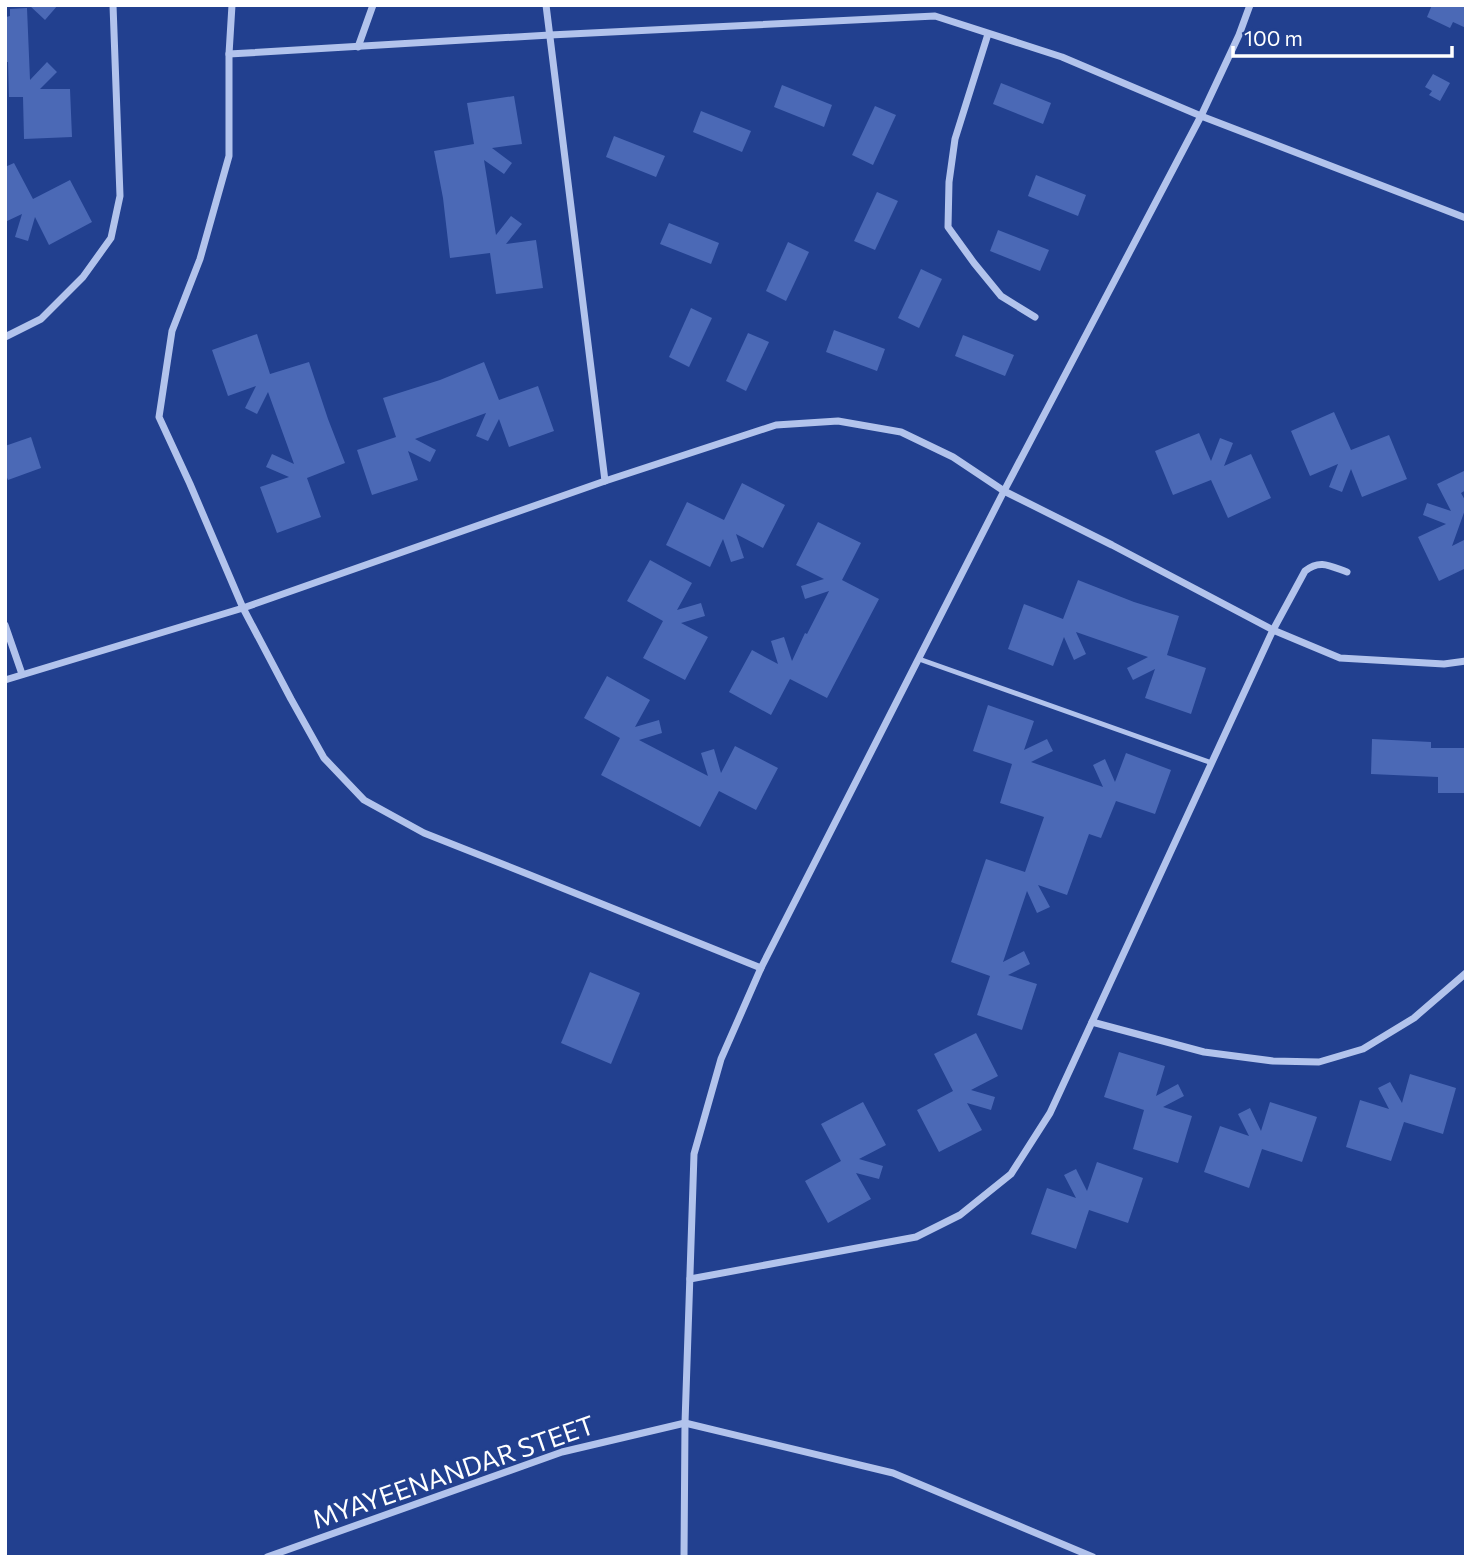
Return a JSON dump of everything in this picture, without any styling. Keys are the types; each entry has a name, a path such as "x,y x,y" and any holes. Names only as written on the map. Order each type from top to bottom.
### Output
{"street":[{"path":"5,337 41,319 83,277 111,238 120,196 113,5"},
{"path":"232,5 229,156 200,259 172,331 159,417 243,608 324,758 364,800 424,833 761,968"},
{"path":"358,47 373,5"},
{"path":"546,5 605,481"},
{"path":"684,1557 685,1423 694,1154 721,1059 761,968 1004,491 1201,116 1250,5"},
{"path":"229,54 934,16 1062,57 1201,116 1466,218"},
{"path":"988,34 956,139 949,182 948,227 1001,296 1035,317"},
{"path":"5,680 243,608 605,481 776,425 838,421 901,432 953,457 1004,491 1273,631 1340,658 1444,664 1466,661"},
{"path":"690,1279 916,1237 960,1215 1011,1174 1051,1113 1273,631 1305,571 1320,563 1347,572"},
{"path":"5,625 22,674"},
{"path":"1092,1023 1204,1052 1273,1061 1319,1062 1363,1049 1414,1018 1466,973"},
{"name":"MYAYEENANDAR STEET","path":"267,1557 562,1452 685,1423 893,1474 1093,1557"}],"lane":[{"path":"919,659 1212,763"}],"building":[{"path":"29,5 58,5 45,20"},
{"path":"1432,5 1466,5 1466,28 1453,22 1450,28 1427,17"},
{"path":"27,8 30,80 47,62 57,72 40,89 70,89 72,137 24,139 23,97 9,97 8,62 5,62 6,17 10,16 10,9"},
{"path":"1433,74 1450,83 1440,101 1429,95 1432,91 1425,87"},
{"path":"1001,83 1051,103 1043,124 993,104"},
{"path":"782,85 832,105 824,127 774,107"},
{"path":"514,96 522,144 492,148 512,163 504,174 484,160 496,235 511,216 522,224 506,244 536,240 543,288 496,294 490,253 450,258 434,151 474,144 467,103"},
{"path":"875,106 896,115 873,165 852,155"},
{"path":"701,111 751,131 742,152 693,132"},
{"path":"614,136 665,156 656,177 606,157"},
{"path":"14,163 33,199 70,180 92,222 49,245 35,217 28,241 15,237 22,214 5,222 5,167"},
{"path":"1036,175 1086,195 1078,216 1028,196"},
{"path":"877,192 898,201 875,250 854,241"},
{"path":"669,223 719,243 711,264 660,244"},
{"path":"998,230 1049,250 1040,271 990,251"},
{"path":"788,242 809,252 786,301 766,291"},
{"path":"921,269 942,279 919,328 898,318"},
{"path":"691,308 712,318 689,367 669,357"},
{"path":"834,330 885,349 877,371 826,352"},
{"path":"748,333 769,342 746,391 726,381"},
{"path":"257,334 270,374 309,362 345,463 307,478 321,517 277,533 260,487 289,477 266,467 272,454 294,464 268,392 257,414 245,408 256,386 228,396 212,350"},
{"path":"963,335 1014,355 1005,376 955,356"},
{"path":"484,362 499,400 538,386 554,431 509,447 499,419 488,441 476,436 486,413 415,439 436,450 430,462 408,451 418,480 372,495 357,450 396,437 383,398 440,380"},
{"path":"1334,412 1351,450 1389,435 1407,479 1362,497 1351,469 1342,492 1329,487 1338,464 1310,476 1291,431"},
{"path":"1199,433 1211,461 1220,438 1233,443 1224,466 1251,454 1271,498 1228,518 1211,480 1173,495 1155,451"},
{"path":"31,437 41,468 8,480 5,473 5,446"},
{"path":"1466,470 1466,490 1461,493 1466,507 1452,546 1466,539 1466,568 1439,581 1418,537 1446,524 1423,515 1427,503 1451,511 1437,484"},
{"path":"742,483 785,505 763,548 736,534 744,558 731,562 723,539 710,567 666,545 687,502 724,520"},
{"path":"818,522 861,543 842,580 879,599 827,698 790,679 771,715 729,692 752,650 778,664 771,641 784,637 792,661 805,633 807,634 829,591 805,599 801,586 824,579 796,565"},
{"path":"650,560 692,583 677,610 701,603 705,616 681,623 708,637 685,680 643,658 663,621 627,601"},
{"path":"1078,580 1179,616 1167,655 1206,668 1191,714 1145,698 1155,669 1133,680 1127,668 1148,657 1076,632 1086,654 1074,660 1064,637 1053,666 1008,649 1024,604 1063,619"},
{"path":"607,676 650,700 635,727 659,720 662,733 639,740 708,776 701,753 714,749 721,773 735,746 778,768 756,810 719,791 700,827 601,775 620,738 584,718"},
{"path":"988,705 1034,721 1024,750 1047,739 1053,751 1031,762 1103,787 1093,765 1105,759 1115,782 1126,753 1171,770 1155,814 1116,801 1101,838 1089,834 1067,895 1038,885 1050,907 1037,913 1027,891 1003,962 1024,951 1030,964 1008,975 1037,984 1022,1030 977,1015 990,976 951,962 986,859 1025,872 1044,817 1000,803 1012,764 973,751"},
{"path":"1372,739 1431,742 1431,748 1466,748 1466,793 1438,793 1438,777 1371,774"},
{"path":"590,972 640,993 611,1064 561,1043"},
{"path":"976,1033 998,1076 971,1090 995,1097 991,1110 967,1103 982,1130 939,1152 917,1110 953,1091 934,1054"},
{"path":"1119,1052 1165,1066 1156,1096 1178,1084 1184,1096 1163,1107 1192,1116 1178,1163 1133,1149 1144,1110 1104,1097"},
{"path":"1410,1074 1456,1088 1443,1134 1404,1122 1391,1161 1346,1147 1360,1100 1389,1109 1378,1088 1390,1082 1402,1103"},
{"path":"863,1102 886,1145 859,1159 883,1166 879,1179 856,1173 871,1199 828,1223 805,1181 841,1161 821,1124"},
{"path":"1270,1102 1317,1117 1302,1162 1262,1149 1249,1188 1204,1172 1220,1126 1249,1136 1238,1114 1250,1108 1261,1131"},
{"path":"1097,1162 1143,1178 1128,1223 1089,1210 1076,1249 1031,1234 1047,1188 1076,1198 1064,1175 1076,1169 1087,1191"}]}
